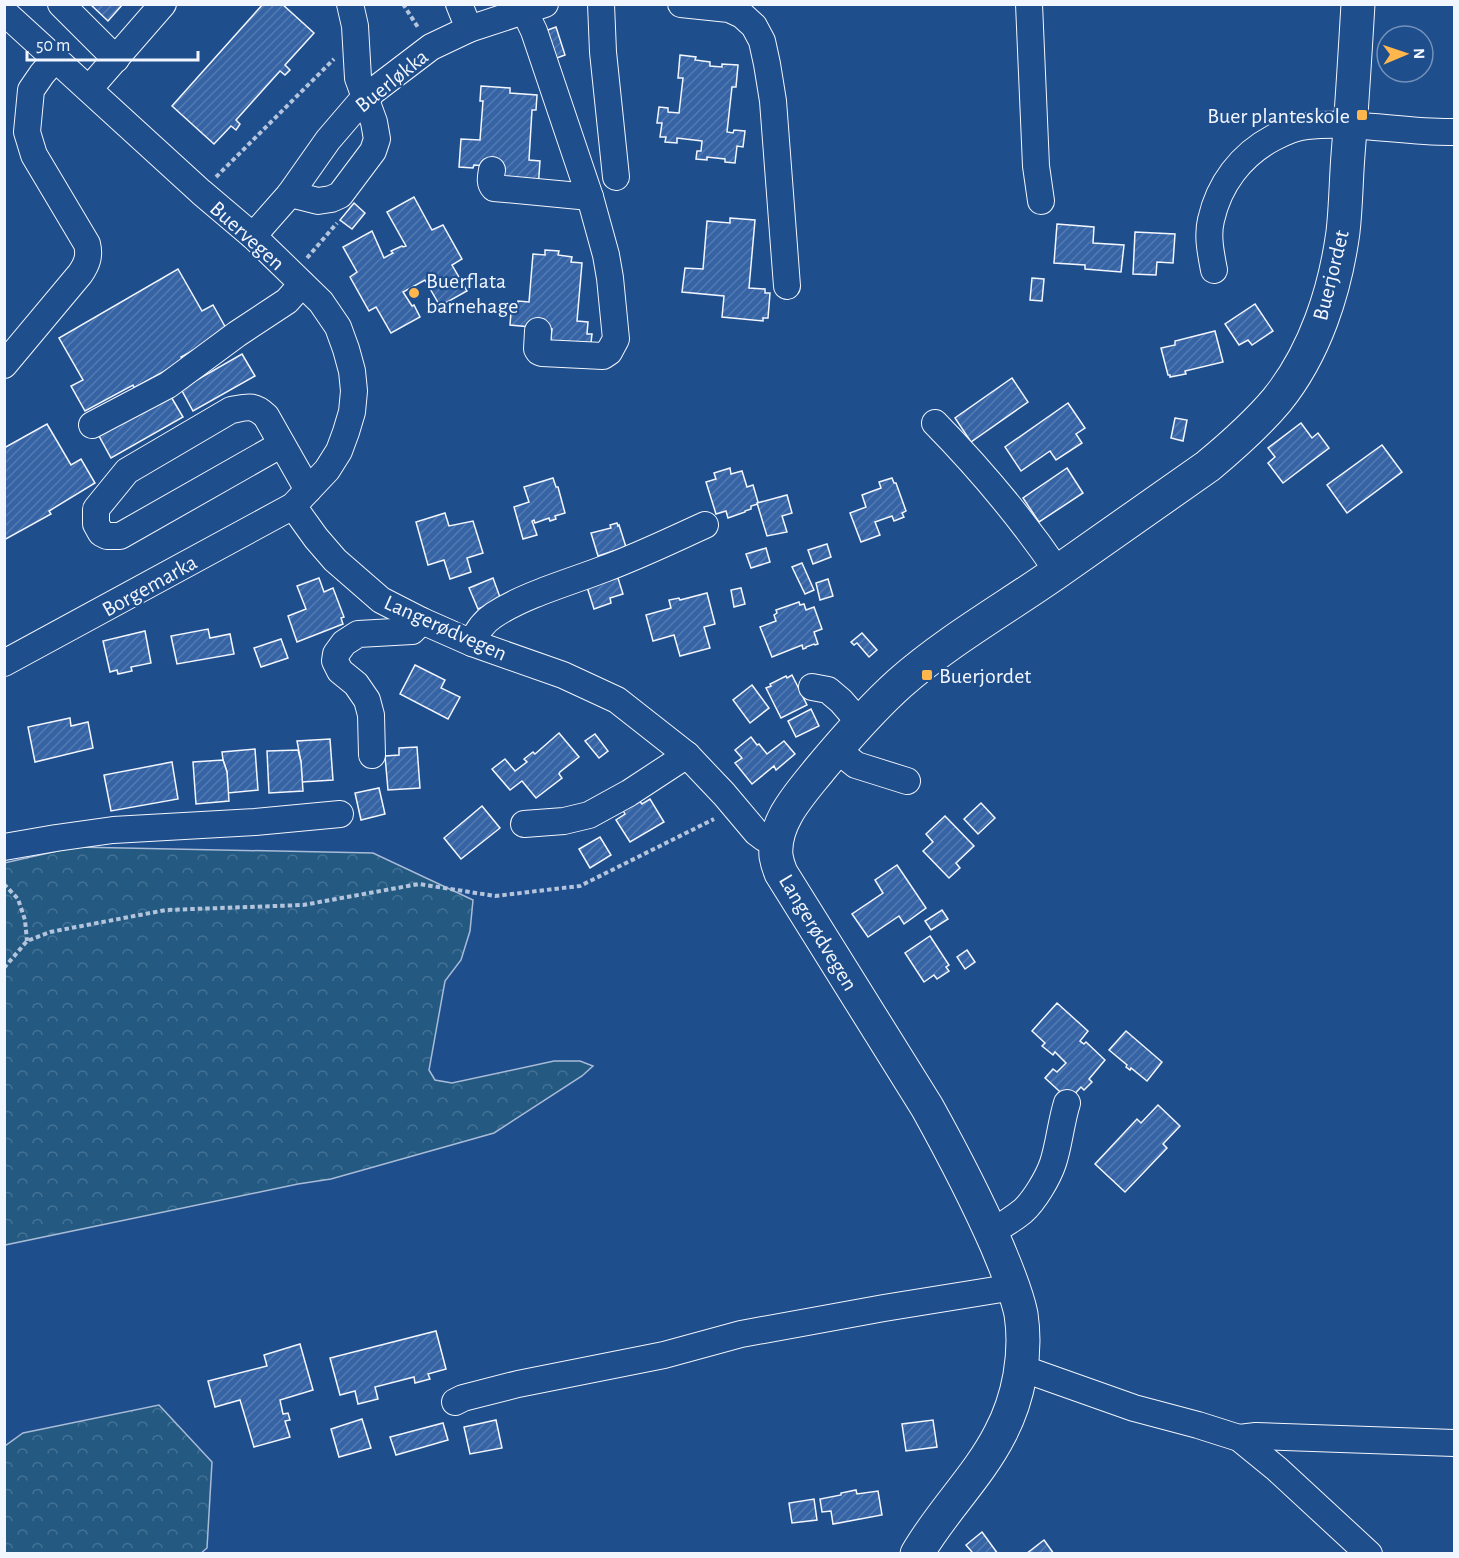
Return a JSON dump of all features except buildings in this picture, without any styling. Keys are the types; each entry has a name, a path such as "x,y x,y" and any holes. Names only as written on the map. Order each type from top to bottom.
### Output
{"main road":[{"name":"Buerjordet","path":"776,842 786,814 797,797 836,749 900,684 931,658 1058,572 1198,472 1228,449 1278,399 1313,339 1327,306 1335,273 1343,232 1358,4"},
{"name":"Langerødvegen","path":"776,842 776,857 781,873 927,1107 976,1200 1014,1287 1020,1313 1023,1331 1021,1368 1017,1391 1009,1415 1000,1434 967,1485 916,1554"}],"street":[{"path":"61,4 116,59"},
{"path":"90,89 163,4"},
{"path":"290,194 318,201 340,195 373,151 377,139 374,122 358,78 355,26 350,4"},
{"path":"459,4 469,29"},
{"path":"600,4 616,177"},
{"path":"681,4 729,7 754,26 762,41 772,101 787,286"},
{"path":"1029,4 1036,166 1041,201"},
{"path":"530,7 534,31 590,197 606,255 616,339 609,352 599,357 542,353 537,349 538,331"},
{"name":"Buerløkka","path":"253,237 290,194 328,140 364,98 431,47 469,29 530,7"},
{"name":"Buervegen","path":"4,12 201,192 253,237 302,273 338,327 352,371 354,391 352,412 339,451 327,470 300,498"},
{"path":"4,365 80,274 89,253 87,244 34,155 27,132 31,90 55,59"},
{"path":"1214,270 1210,243 1211,221 1219,195 1239,163 1260,145 1296,127 1306,126 1350,124 1455,132"},
{"path":"492,170 490,182 494,188 590,197"},
{"path":"92,425 168,385 237,334 287,301 302,273"},
{"name":"Langerødvegen","path":"282,444 120,536 107,536 101,533 96,524 96,509 127,471 231,410 246,407 258,409 266,416 282,444 316,538 335,560 381,600 472,643 563,675 617,700 687,755 756,832 776,842"},
{"path":"935,423 967,455 996,490 1058,572"},
{"name":"Borgemarka","path":"4,663 300,498"},
{"path":"472,643 482,625 511,605 607,568 705,525"},
{"path":"372,755 371,715 367,700 356,684 340,671 335,661 336,654 344,643 358,634 412,632 422,621"},
{"path":"812,687 828,690 860,723"},
{"path":"836,749 856,765 907,781"},
{"path":"524,824 564,821 589,815 629,793 687,755"},
{"path":"4,847 113,830 255,822 340,814"},
{"path":"991,1232 1025,1209 1043,1183 1053,1162 1061,1120 1067,1103"},
{"path":"455,1402 518,1384 664,1355 741,1334 1014,1287"},
{"path":"1021,1368 1134,1408 1239,1438 1455,1443"},
{"path":"1239,1438 1277,1469 1369,1554"}],"path":[{"path":"201,192 356,37"},
{"path":"302,273 337,222 340,195"},
{"path":"4,968 27,941 50,932 166,910 303,905 419,884 495,896 580,886 736,808"},
{"path":"4,884 18,899 25,920 27,941"}],"green space":[{"path":"75,847 373,853 473,900 470,931 461,960 445,981 429,1070 435,1080 452,1083 554,1061 580,1061 593,1066 582,1076 494,1133 331,1179 5,1245 4,863"},
{"path":"159,1405 212,1462 207,1548 200,1554 5,1553 5,1446 23,1433"}],"place":[{"name":"Buer planteskole","path":"1362,115"},
{"name":"Buerflata barnehage","path":"414,293"},
{"name":"Buerjordet","path":"927,675"}]}
